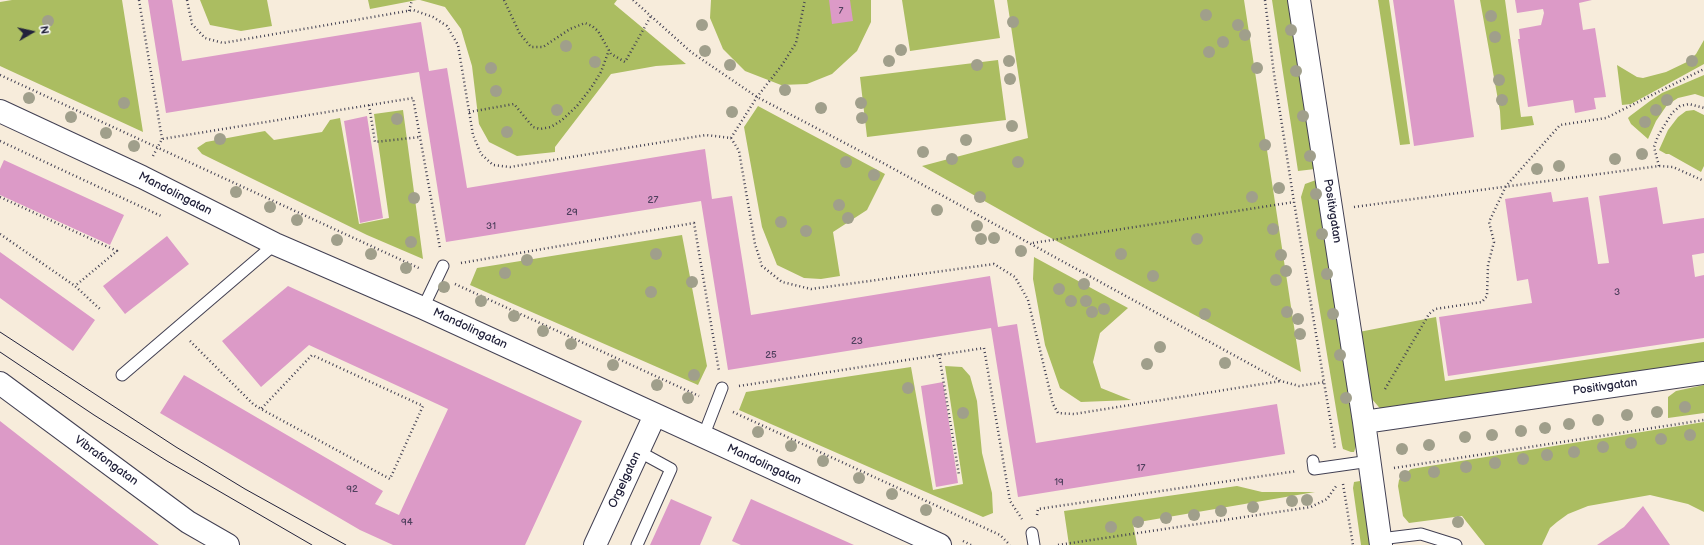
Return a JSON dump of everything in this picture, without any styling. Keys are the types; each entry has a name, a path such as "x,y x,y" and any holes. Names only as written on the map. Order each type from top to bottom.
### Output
{"street":[{"name":"Positivgatan","path":"1299,0 1332,210 1381,542"},
{"name":"Mandolingatan","path":"2,116 142,177 275,244 423,308 940,545"},
{"name":"Positivgatan","path":"1364,422 1704,373"},
{"name":"Vibrafongatan","path":"0,383 188,522 219,542"},
{"name":"Orgelgatan","path":"595,545 655,415"}],"lane":[{"path":"122,375 275,244"},
{"path":"423,308 443,266"},
{"path":"703,437 722,388"},
{"path":"637,545 671,469 638,451"},
{"path":"1314,465 1370,466"},
{"path":"1032,533 1034,545"},
{"path":"1381,542 1421,534 1456,545"}],"path":[{"path":"139,0 162,139 142,177"},
{"path":"187,0 192,24 205,38 223,43 413,10 433,17 447,26 458,46 473,135 481,154 493,165 510,167 706,136 731,138"},
{"path":"409,11 412,0"},
{"path":"504,0 520,34 531,47 543,47 570,29 585,24 592,26 601,33 611,54 624,62 651,16"},
{"path":"633,0 691,52 757,97 1032,243 1281,381 1299,386 1325,382"},
{"path":"731,138 757,97 782,65 796,43 804,0"},
{"path":"1265,0 1274,74 1294,202 1353,545"},
{"path":"470,112 514,104 533,127 540,130 550,127 562,120 577,106 591,88 601,72 609,50"},
{"path":"1364,422 1429,314 1434,309 1482,302 1487,296 1488,265 1494,242 1489,222 1506,186 1560,125 1606,118 1704,69"},
{"path":"0,75 1000,535 1010,545"},
{"path":"162,139 413,98 443,266 694,223 722,388 984,348 1010,501 1032,533"},
{"path":"1659,166 1654,147 1658,136 1672,112 1680,106 1689,104 1704,108"},
{"path":"369,105 374,142 420,137"},
{"path":"731,138 739,151 755,244 762,266 782,282 810,289 994,264 1016,277 1028,300 1053,404 1058,413 1074,414 1281,381"},
{"path":"1332,210 1659,166 1673,167 1704,181"},
{"path":"0,197 118,250 75,286"},
{"path":"1032,243 1294,202"},
{"path":"0,234 75,286 101,310"},
{"path":"177,328 253,404 261,409 390,479 423,406 312,355 261,409"},
{"path":"939,354 959,475"},
{"path":"1370,466 1704,420"},
{"path":"1032,533 1038,509 1314,465"},
{"path":"1058,545 1311,507 1328,499 1341,478"}],"green space":[{"path":"12,0 122,0 143,132 0,66 0,2"},
{"path":"200,0 267,0 272,26 241,31 210,25"},
{"path":"368,0 417,0 370,9"},
{"path":"420,0 617,0 614,4 686,64 656,66 611,74 555,147 555,152 517,156 489,142 479,124 472,66 461,29 445,7"},
{"path":"711,0 871,0 871,22 857,51 832,74 807,84 781,85 745,71 723,49 710,18"},
{"path":"902,0 994,0 1000,38 910,51"},
{"path":"1007,0 1244,0 1301,372 1036,230 922,166 1028,138"},
{"path":"1272,0 1290,0 1315,169 1298,171"},
{"path":"1378,0 1389,0 1410,144 1400,145"},
{"path":"1480,0 1505,0 1521,117 1532,116 1534,125 1501,130 1500,111"},
{"path":"1704,40 1704,64 1631,104 1622,105 1617,65 1637,77 1643,78 1666,72 1689,61 1696,54"},
{"path":"998,60 1006,120 867,137 860,77"},
{"path":"1704,75 1704,97 1695,94 1678,98 1667,105 1656,121 1648,139 1631,124 1628,118 1650,101 1662,93"},
{"path":"758,106 885,174 867,210 833,232 840,276 821,279 804,278 777,265 762,227 744,127"},
{"path":"403,110 423,259 367,235 202,154 197,148 206,142 265,131 274,140 322,132 330,120 340,118 359,224 389,218 374,114"},
{"path":"1694,110 1704,115 1704,166 1701,172 1659,150 1668,130 1678,117 1686,111"},
{"path":"1316,180 1356,446 1354,452 1343,449 1342,445 1301,197 1305,184"},
{"path":"682,235 707,366 698,385 470,285 477,268"},
{"path":"1034,257 1128,308 1100,333 1093,362 1101,388 1131,400 1081,402 1060,388 1045,345 1033,279"},
{"path":"1436,317 1445,381 1704,342 1704,366 1384,413 1371,398 1359,332"},
{"path":"945,366 962,367 970,376 977,401 982,453 992,493 993,513 983,517 739,410 746,392 911,367 933,490 963,484"},
{"path":"1704,385 1704,413 1668,418 1668,397 1676,391"},
{"path":"1704,422 1704,512 1688,504 1650,495 1588,506 1568,514 1557,522 1550,528 1542,545 1485,545 1462,516 1409,523 1403,516 1398,486 1399,480 1411,469"},
{"path":"1360,481 1371,545 1361,545 1353,488 1354,482"},
{"path":"1237,486 1262,492 1315,492 1133,523 1137,545 1069,545 1064,511"}],"building":[{"path":"148,0 172,0 182,61 421,22 429,71 447,68 467,188 705,149 712,199 732,196 751,315 990,276 998,327 1017,324 1036,443 1277,404 1285,454 1018,497 991,328 728,370 701,201 446,242 419,72 166,113"},
{"path":"829,0 850,0 853,21 832,24"},
{"path":"1393,0 1454,0 1474,137 1414,146"},
{"path":"1515,0 1592,0 1579,3 1583,30 1595,28 1606,97 1594,98 1596,109 1575,113 1573,100 1528,107 1518,39 1520,39 1519,29 1541,25 1544,13 1543,9 1517,13"},
{"path":"367,116 383,218 360,223 344,121"},
{"path":"4,160 124,215 110,245 0,195 0,169"},
{"path":"1657,187 1663,224 1704,218 1704,253 1692,255 1695,277 1704,275 1704,338 1448,376 1439,317 1532,303 1528,279 1517,281 1505,199 1551,192 1553,202 1588,197 1598,264 1609,263 1599,196"},
{"path":"167,236 189,264 125,314 103,286"},
{"path":"0,252 95,320 73,351 0,298"},
{"path":"288,286 582,421 525,545 393,545 360,530 160,413 184,375 383,491 375,504 399,515 448,409 309,345 261,387 222,341"},
{"path":"943,382 958,483 936,487 921,386"},
{"path":"0,421 159,545 0,545"},
{"path":"671,499 712,517 700,545 650,545"},
{"path":"751,499 854,545 741,545 732,541"},
{"path":"1643,506 1670,545 1597,545 1624,527"}],"tram line":[{"path":"0,332 176,447 245,489 346,545"},
{"path":"0,352 94,415 167,461 312,545"}]}
